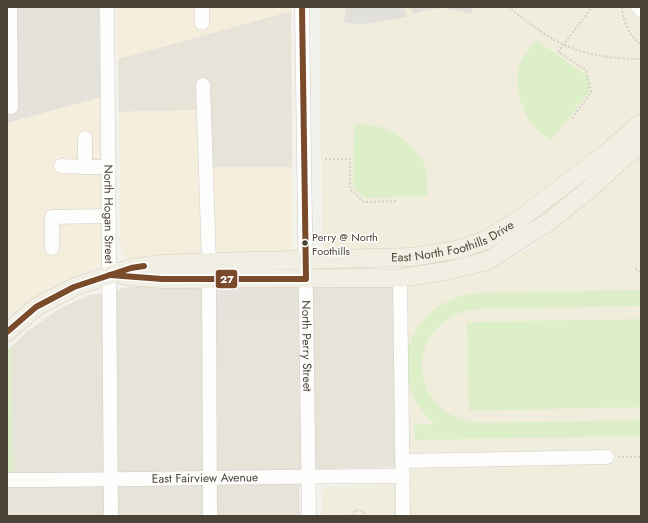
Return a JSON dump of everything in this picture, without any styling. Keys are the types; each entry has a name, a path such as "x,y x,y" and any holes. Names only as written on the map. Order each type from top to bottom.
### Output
{"main road":[{"name":"East North Foothills Drive","path":"7,332 36,308 74,287 110,275 162,279 209,270 305,259 413,257 460,249 486,240 520,219 610,150 641,123"},
{"name":"East North Foothills Drive","path":"209,270 306,279 400,278 446,271 487,261 548,223 622,159 641,145"}],"street":[{"path":"10,7 11,107"},
{"name":"North Hogan Street","path":"107,7 110,275 110,480 112,516"},
{"path":"202,7 202,23"},
{"name":"North Perry Street","path":"302,7 309,516"},
{"path":"638,7 641,10"},
{"path":"203,85 209,270 210,516"},
{"path":"85,138 85,167"},
{"path":"61,166 109,166"},
{"path":"52,248 52,217 109,216"},
{"path":"400,278 403,516"},
{"path":"403,461 607,457"},
{"name":"East Fairview Avenue","path":"7,480 403,476"}],"path":[{"path":"508,7 549,37 564,44 601,56 641,59"},
{"path":"572,118 592,92 586,70 558,52 592,7"},
{"path":"622,7 624,21 636,41 641,45"},
{"path":"325,158 350,159 350,189 364,202 396,201"},
{"path":"636,269 641,272"},
{"path":"607,457 641,457"},
{"path":"352,516 356,510 363,511 366,516"}],"shaded area":[{"path":"7,7 99,7 101,97 7,123"},
{"path":"118,7 291,7 291,11 118,59"},
{"path":"319,7 641,7 641,115 496,229 431,250 328,252 323,246 322,240"},
{"path":"346,7 404,7 407,17 364,24 344,23"},
{"path":"410,7 474,7 471,14 443,8 413,14"},
{"path":"291,11 292,167 211,167 211,110 119,112 118,59"},
{"path":"101,97 101,264 93,269 55,284 26,302 7,317 7,123"},
{"path":"211,110 211,167 292,167 292,250 288,252 134,260 128,259 124,256 121,248 119,112"},
{"path":"641,157 641,516 323,516 322,493 330,486 399,485 397,285 424,284 450,280 474,274 507,261 534,246"},
{"path":"397,285 399,467 335,469 299,487 300,516 7,516 7,472 13,471 11,347 29,330 59,309 87,296 130,287 212,286 293,321 293,286"},
{"path":"212,286 293,286 294,321 212,321"}],"green space":[{"path":"536,40 587,76 590,91 551,140 540,132 528,118 519,92 519,66 524,56"},
{"path":"354,125 368,125 387,129 416,151 426,169 427,196 365,198 353,188"},
{"path":"641,290 641,306 478,309 453,316 436,329 425,347 422,367 426,387 437,404 456,417 481,423 641,420 641,436 415,440 414,425 435,424 418,405 409,385 406,364 410,344 419,325 434,310 454,299 478,293"},
{"path":"641,319 641,407 469,411 467,322"},
{"path":"11,347 13,472 7,472 7,351"}],"transit line":[{"name":"27","path":"110,275 162,279 306,279 302,7"},
{"name":"27","path":"7,332 36,307 74,287 131,268 144,266"}],"place":[{"name":"Perry @ North Foothills","path":"305,243"}]}
